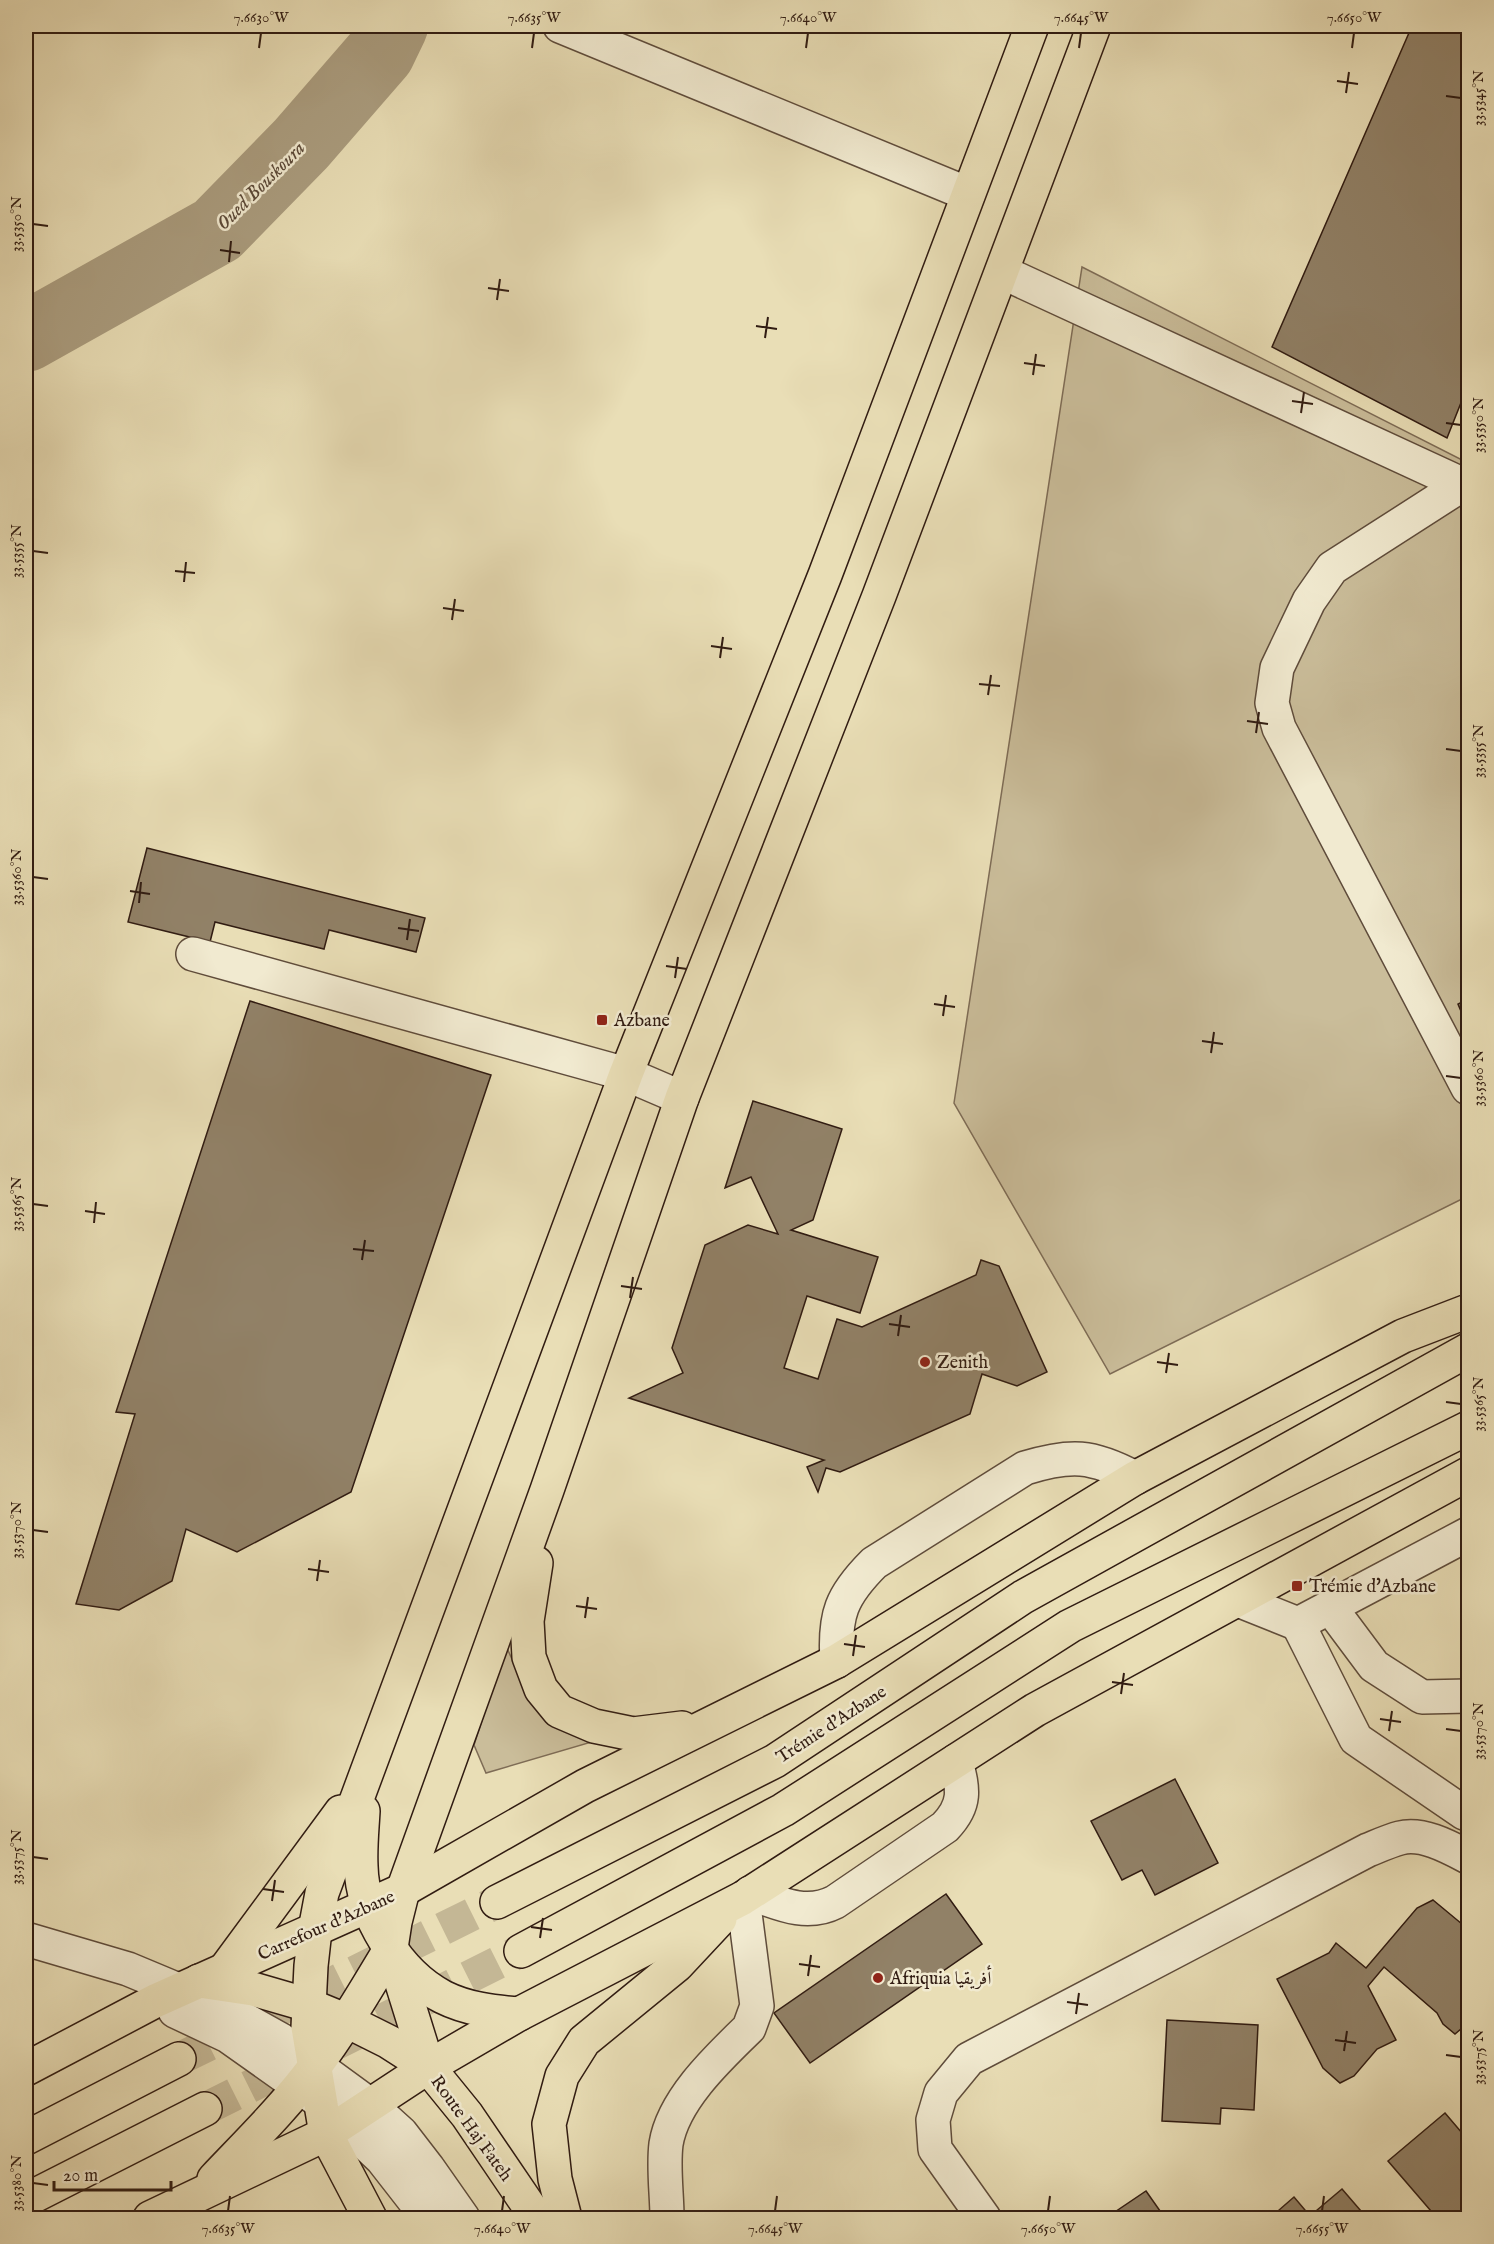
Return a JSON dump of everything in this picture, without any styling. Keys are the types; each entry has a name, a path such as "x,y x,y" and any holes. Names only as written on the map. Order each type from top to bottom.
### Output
{"main road":[{"path":"370,2218 321,2102 308,2027 315,1930 322,1893 626,1074 825,575 1032,26"},
{"path":"403,1890 547,1490 682,1098 879,596 1094,26"},
{"path":"403,1890 585,1786 837,1661 1135,1478 1403,1336 1468,1311"},
{"name":"Trémie d'Azbane","path":"497,1902 775,1761 1023,1597 1468,1350"},
{"path":"521,1951 783,1810 1070,1626 1468,1428"},
{"path":"201,2193 254,2137 321,2102 370,2105 428,2067 519,2014 743,1897 1035,1710 1468,1474"},
{"path":"547,1490 527,1621 529,1657 541,1689 559,1711 594,1726 633,1734 705,1725"},
{"path":"366,1775 361,1867 368,1908 377,1929 422,1984 444,1997 487,2011 519,2014"},
{"path":"190,1985 366,1775"},
{"name":"Carrefour d'Azbane","path":"26,2069 190,1985 368,1908 403,1890"},
{"name":"Carrefour d'Azbane","path":"403,1890 394,1922 391,1948 428,2067"},
{"path":"565,2218 555,2179 549,2124 562,2076 584,2041 677,1965 743,1897"},
{"path":"150,2218 201,2193 321,2102 347,2021 391,1948"},
{"path":"190,1985 253,1989 308,2005 389,2042 428,2067"},
{"path":"26,2138 179,2059"},
{"name":"Route Haj Fateh","path":"428,2067 467,2115 537,2218"},
{"path":"26,2200 205,2109"}],"street":[{"path":"560,26 968,194"},
{"path":"1002,272 1466,486"},
{"path":"1466,486 1332,568 1309,601 1277,668 1272,703 1279,728 1468,1088"},
{"path":"193,954 626,1074 682,1098"},
{"path":"837,1661 835,1634 841,1606 855,1582 874,1563 1025,1468 1052,1460 1081,1459 1110,1465 1135,1478"},
{"path":"1298,1624 1468,1534"},
{"path":"1238,1599 1298,1624 1356,1739 1468,1814"},
{"path":"1330,1606 1374,1666 1422,1697 1468,1696"},
{"path":"667,2218 666,2146 670,2126 678,2108 690,2091 749,2028 757,2006 743,1897 803,1909 825,1907 835,1902 945,1827 954,1818 963,1793 956,1761"},
{"path":"984,2218 935,2149 933,2120 941,2093 969,2059 1368,1850 1402,1837 1418,1837 1452,1848 1468,1857"},
{"path":"26,1939 190,1985 280,2040 321,2102 382,2159 428,2218"},
{"path":"26,1962 83,1977 190,1985"},
{"path":"321,2102 370,2105 401,2133 463,2218"}],"shaded area":[{"path":"1082,267 1462,460 1468,446 1468,1196 1110,1374 954,1103"},
{"path":"506,1646 522,1681 595,1741 486,1773 474,1745"}],"building":[{"path":"1412,26 1468,26 1468,385 1447,438 1272,347"},
{"path":"147,848 425,918 416,952 329,930 324,949 215,922 210,942 128,922"},
{"path":"1468,999 1468,1028 1458,1004"},
{"path":"250,1001 491,1075 351,1492 237,1552 186,1529 172,1581 119,1610 76,1604 135,1414 116,1412"},
{"path":"753,1101 842,1129 813,1220 791,1230 878,1257 860,1313 807,1296 784,1368 818,1379 837,1319 862,1327 976,1275 981,1260 999,1266 1047,1372 1017,1386 982,1374 970,1414 840,1472 826,1468 818,1492 807,1467 824,1460 629,1398 683,1373 672,1348 705,1245 748,1225 778,1234 751,1177 725,1188"},
{"path":"1175,1779 1218,1863 1155,1895 1142,1870 1122,1880 1091,1821"},
{"name":"Afriquia أفريقيا","path":"946,1894 982,1944 810,2063 774,2013"},
{"path":"1433,1900 1468,1929 1468,2023 1455,2034 1443,2024 1437,2013 1384,1967 1368,1986 1396,2040 1377,2049 1354,2076 1340,2083 1323,2068 1277,1979 1329,1953 1336,1943 1366,1968 1417,1908"},
{"path":"1167,2020 1258,2025 1254,2110 1221,2108 1220,2124 1162,2121"},
{"path":"1445,2113 1468,2140 1468,2211 1460,2218 1437,2218 1388,2161"},
{"path":"1342,2189 1367,2218 1271,2217 1294,2197 1310,2216"},
{"path":"1146,2191 1165,2218 1106,2218"},
{"path":"773,2212 778,2218 764,2218"}],"waterway":[{"name":"Oued Bouskoura","path":"26,337 217,230 301,144 380,53 393,26"}],"tunnel":[{"path":"179,2059 497,1902"},
{"path":"205,2109 521,1951"}],"place":[{"name":"Azbane","path":"602,1020"},
{"name":"Zenith","path":"925,1362"},
{"name":"Trémie d'Azbane","path":"1297,1586"},
{"name":"Afriquia أفريقيا","path":"878,1978"}]}
